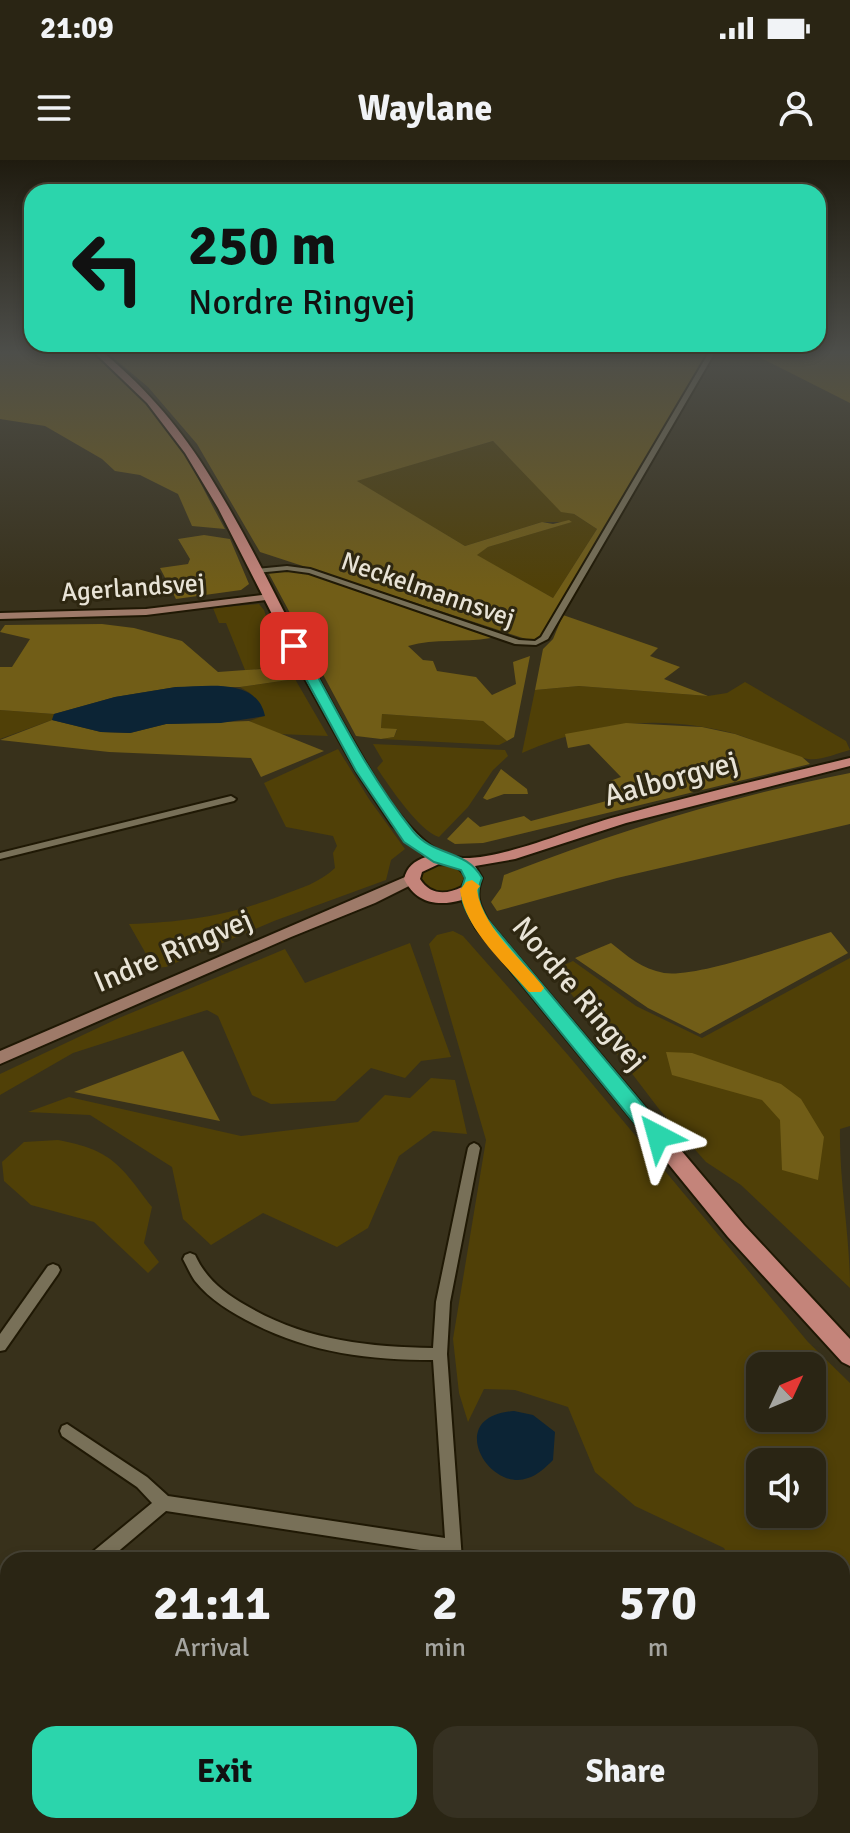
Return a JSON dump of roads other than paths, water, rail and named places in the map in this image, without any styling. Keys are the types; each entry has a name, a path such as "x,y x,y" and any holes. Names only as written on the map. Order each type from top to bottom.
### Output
{"main road":[{"path":"178,432 214,488 319,695 363,771 410,838 439,859 418,879"},
{"name":"Aalborgvej","path":"439,859 462,863 509,855 621,820 850,762"},
{"path":"363,771 426,841 460,855 477,855 621,820"},
{"path":"410,838 418,879 445,898"},
{"name":"Aalborgvej","path":"445,898 471,884 509,855"},
{"name":"Nordre Ringvej","path":"462,863 471,884 471,905 482,924 736,1231 850,1355"},
{"name":"Nordre Ringvej","path":"445,898 482,924"}],"street":[{"name":"Neckelmannsvej","path":"256,571 287,568 310,571 518,642 536,643 544,639 552,626 665,432"},
{"name":"Agerlandsvej","path":"0,616 146,612 270,597"},
{"path":"0,856 231,799"},
{"name":"Indre Ringvej","path":"0,1058 418,879"},
{"path":"454,1552 440,1354 443,1302 474,1148"},
{"path":"190,1259 193,1273 228,1303 273,1325 324,1344 385,1353 440,1354"},
{"path":"0,1345 53,1270"},
{"path":"67,1431 142,1482 164,1503 448,1552"},
{"path":"106,1552 164,1503"}],"water":[{"path":"215,686 241,690 252,695 265,716 221,723 166,724 130,733 101,732 52,720 54,714 115,697 176,687"},
{"path":"514,1411 533,1415 555,1432 553,1460 532,1477 513,1480 499,1475 488,1465 480,1452 477,1438 481,1426 493,1416"}]}
